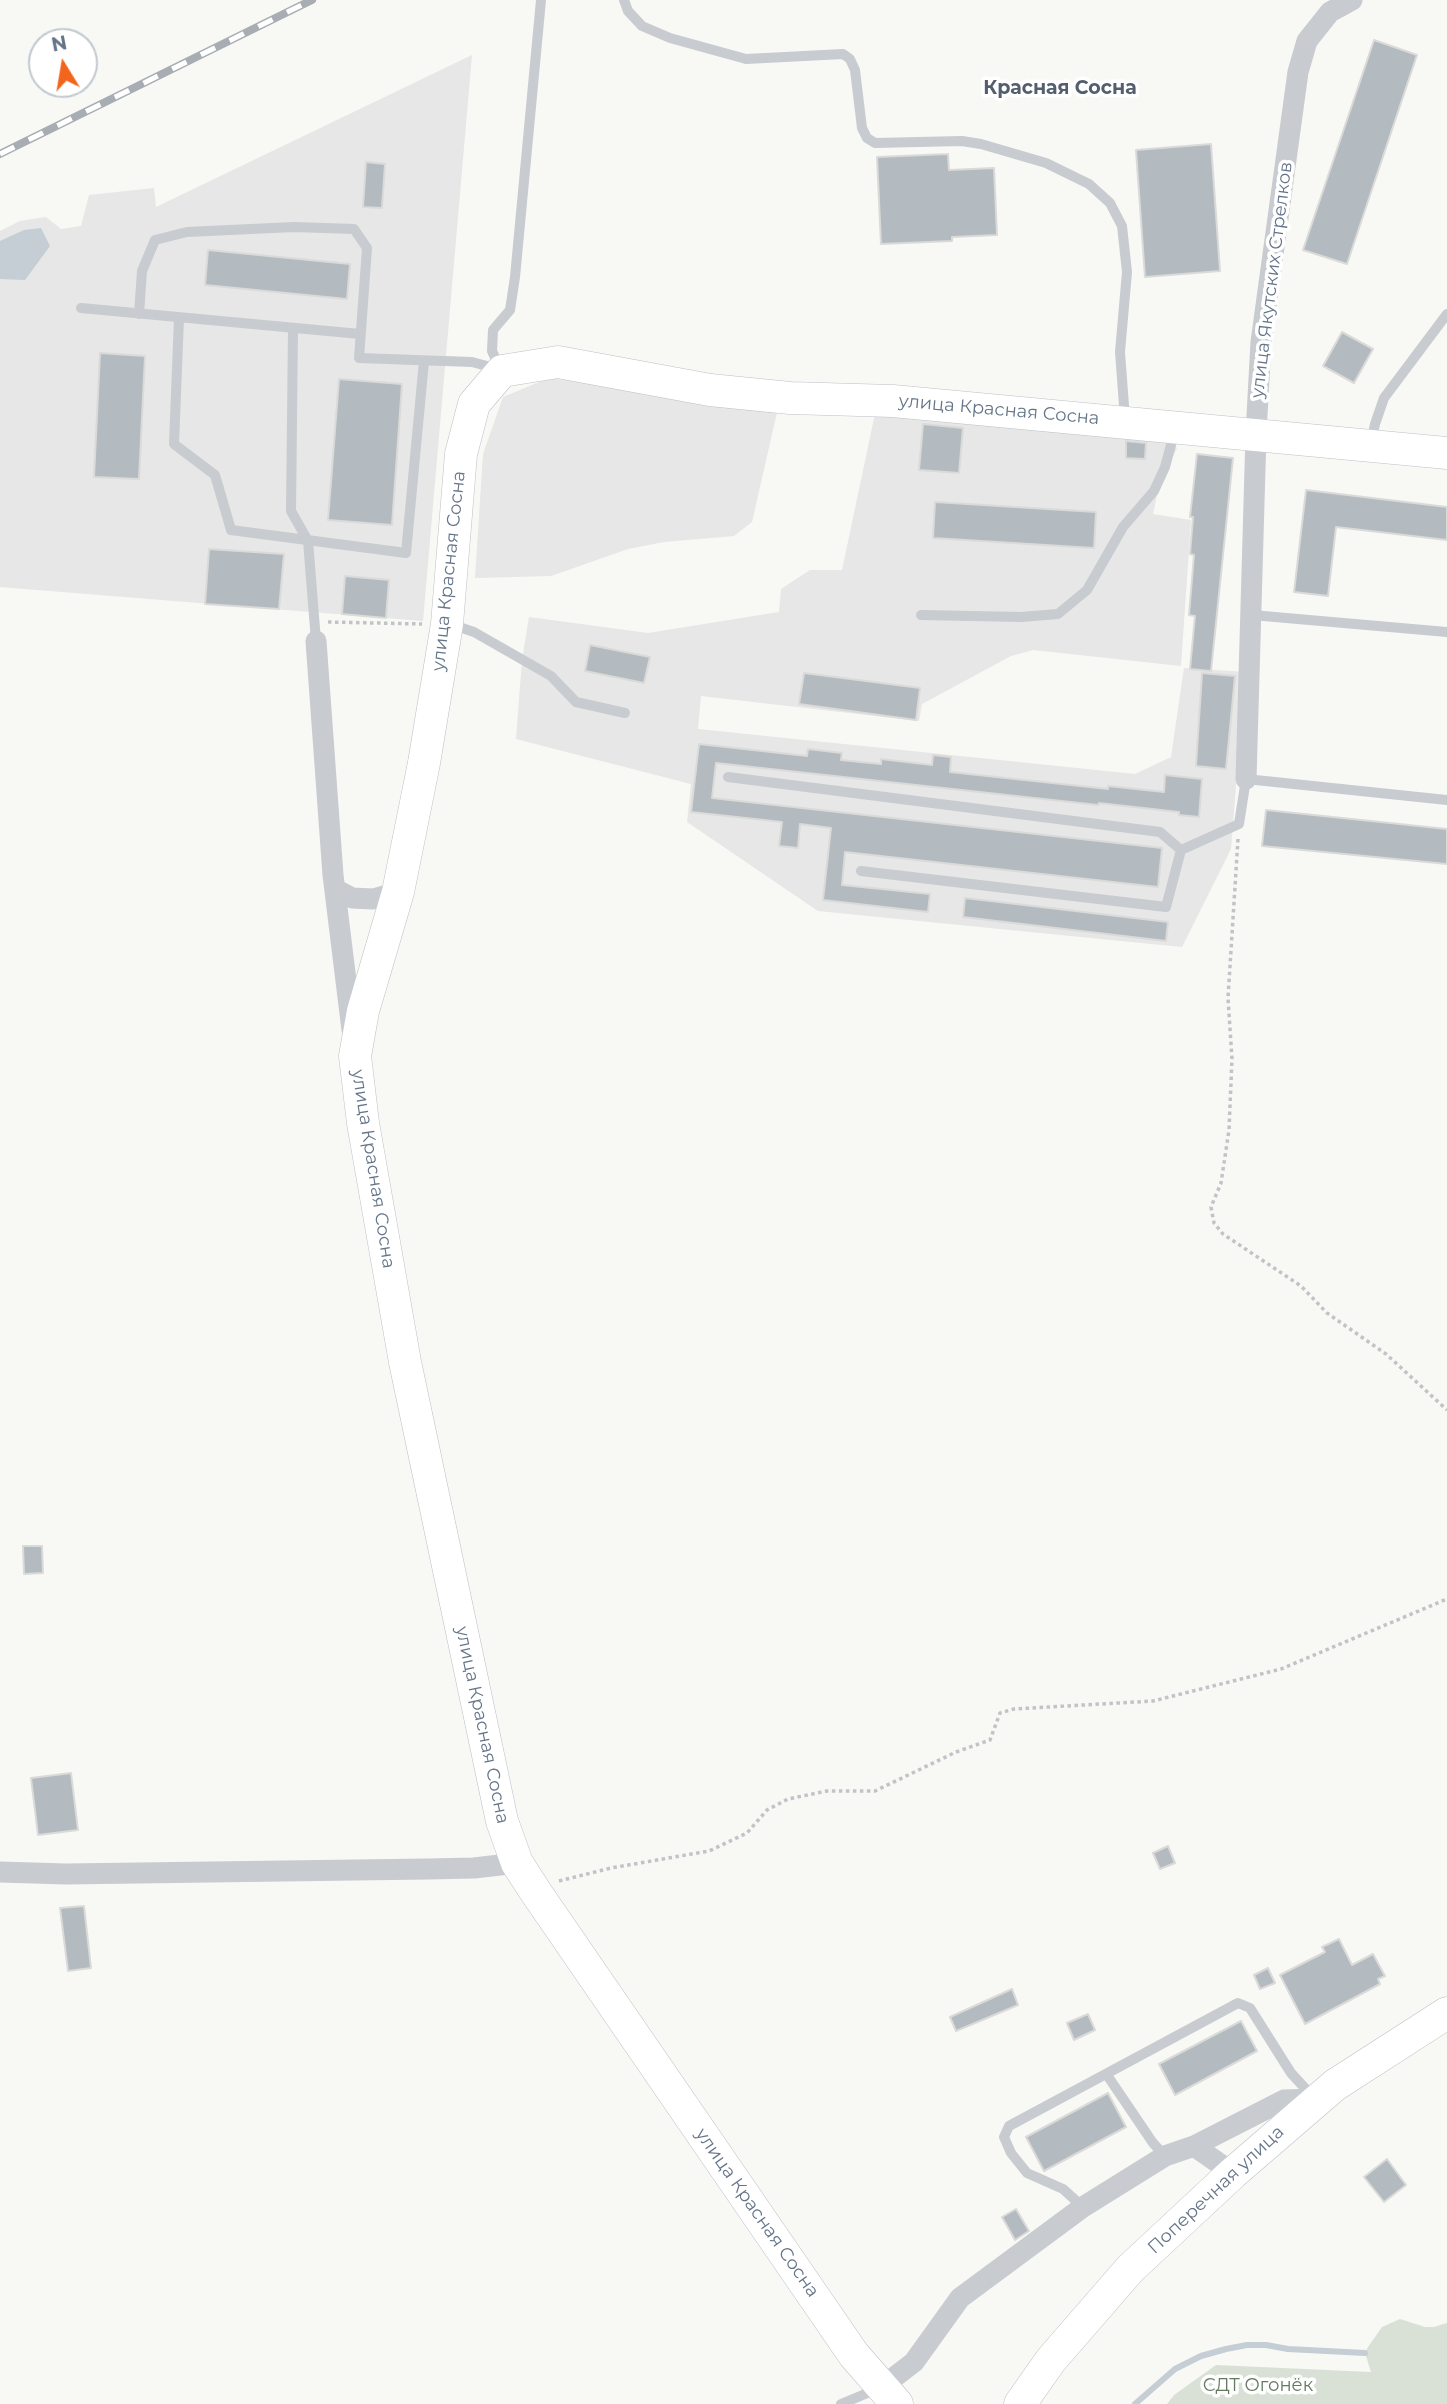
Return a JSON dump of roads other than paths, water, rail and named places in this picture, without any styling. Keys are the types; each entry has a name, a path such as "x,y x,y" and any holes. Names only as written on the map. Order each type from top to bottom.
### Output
{"street":[{"name":"улица Якутских Стрелков","path":"1247,779 1261,342 1298,72 1307,41 1328,6 1352,0"},
{"name":"улица Красная Сосна","path":"890,2395 854,2355 535,1891 517,1863 502,1821 405,1362 363,1123 355,1056 363,1011 398,892 424,763 447,624 461,454 474,404 502,371 558,362 724,392 790,398 893,401 1256,434"},
{"path":"1256,434 1447,453"},
{"path":"316,631 335,889 355,1056"},
{"path":"335,889 352,898 373,899 398,892"},
{"path":"0,1872 66,1874 474,1868 517,1863"},
{"name":"Поперечная улица","path":"1020,2404 1051,2360 1130,2269 1233,2173 1315,2099 1447,2013"},
{"path":"890,2395 960,2298 1083,2207 1165,2157 1194,2146 1284,2100 1315,2099"},
{"path":"1194,2146 1233,2173"}],"lane":[{"path":"502,371 492,351 493,330 510,310 515,277 541,0"},
{"path":"624,0 628,11 642,26 670,38 746,59 843,54 850,59 855,70 862,128 867,138 874,143 961,141 981,144 1046,163 1089,184 1110,203 1122,226 1128,272 1120,352 1126,421"},
{"path":"139,314 142,271 155,240 200,231 294,227 354,229 367,248 359,358 472,362 502,371"},
{"path":"81,308 360,334"},
{"path":"1371,444 1384,398 1447,314"},
{"path":"179,317 174,444 215,475 231,530 407,553 424,361"},
{"path":"293,329 291,511 308,541 316,631"},
{"path":"921,615 1021,617 1058,614 1087,590 1124,527 1154,491 1165,467 1175,427"},
{"path":"1252,615 1447,632"},
{"path":"447,624 474,632 551,676 576,702 625,713"},
{"path":"728,777 1160,832 1181,850"},
{"path":"1181,850 1239,824 1247,779 1447,800"},
{"path":"861,871 1166,907 1181,850"},
{"path":"1083,2207 1063,2189 1027,2173 1011,2153 1004,2137 1009,2126 1238,2003 1250,2008 1291,2073 1315,2099"},
{"path":"1107,2075 1165,2157"},
{"path":"842,2404 890,2395"}],"waterway":[{"path":"1135,2404 1175,2369 1201,2356 1226,2349 1266,2345 1288,2349 1365,2353"}],"railway":[{"path":"0,154 312,0"}],"district":[{"name":"Красная Сосна","path":"1060,88"}],"park label":[{"name":"СДТ Огонёк","path":"1258,2386"}]}
